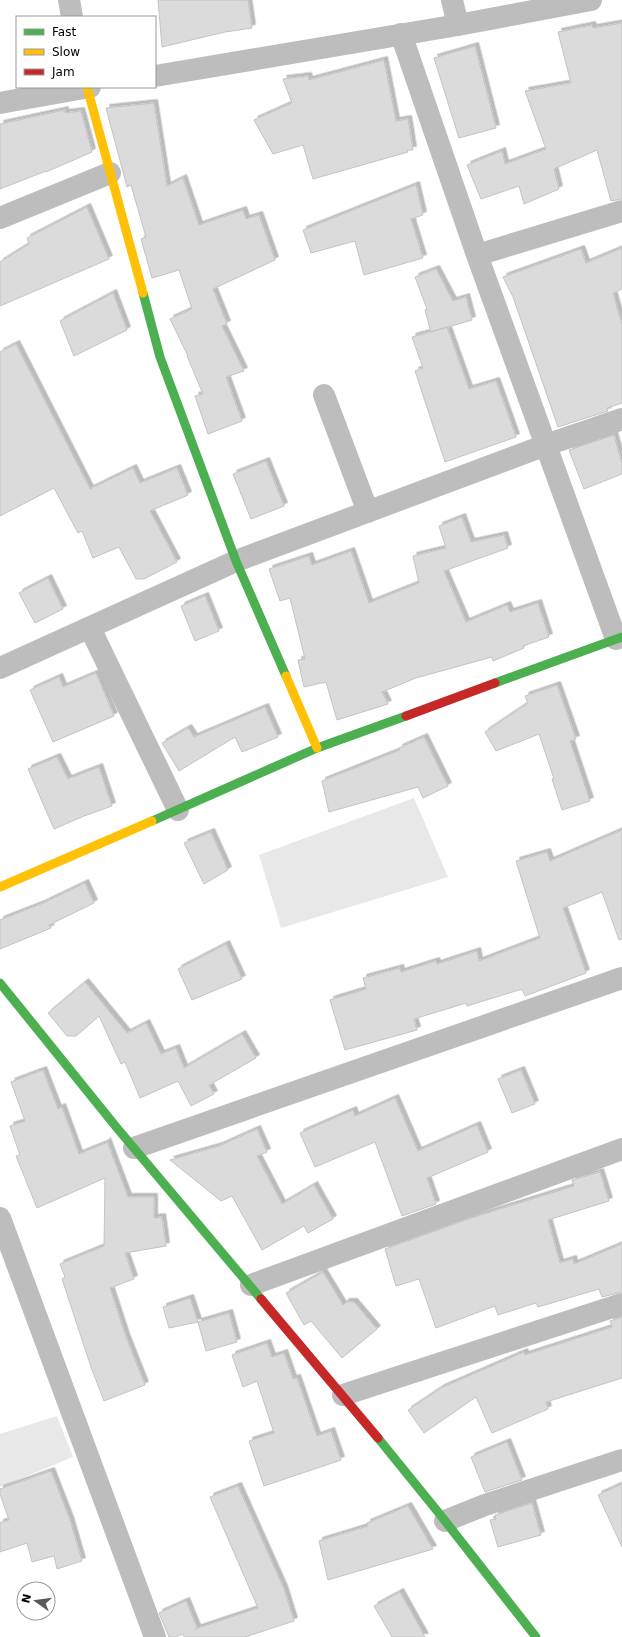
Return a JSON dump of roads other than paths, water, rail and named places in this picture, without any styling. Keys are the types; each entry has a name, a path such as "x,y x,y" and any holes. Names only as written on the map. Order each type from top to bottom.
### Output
{"street":[{"path":"69,0 72,16"},
{"path":"452,0 458,25"},
{"path":"156,76 458,25 591,0"},
{"path":"0,887 317,748 619,638 546,445 477,255 401,34"},
{"path":"0,103 82,88"},
{"path":"87,88 160,357 236,561 317,748"},
{"path":"0,218 110,173"},
{"path":"477,255 622,210"},
{"path":"324,395 368,512"},
{"path":"0,668 236,561 546,445 622,419"},
{"path":"90,628 178,810"},
{"path":"134,1148 622,978"},
{"path":"0,983 134,1148 343,1395 480,1564 536,1637"},
{"path":"251,1285 622,1149"},
{"path":"0,1218 155,1637"},
{"path":"343,1395 622,1304"},
{"path":"445,1521 485,1505 622,1460"}]}
